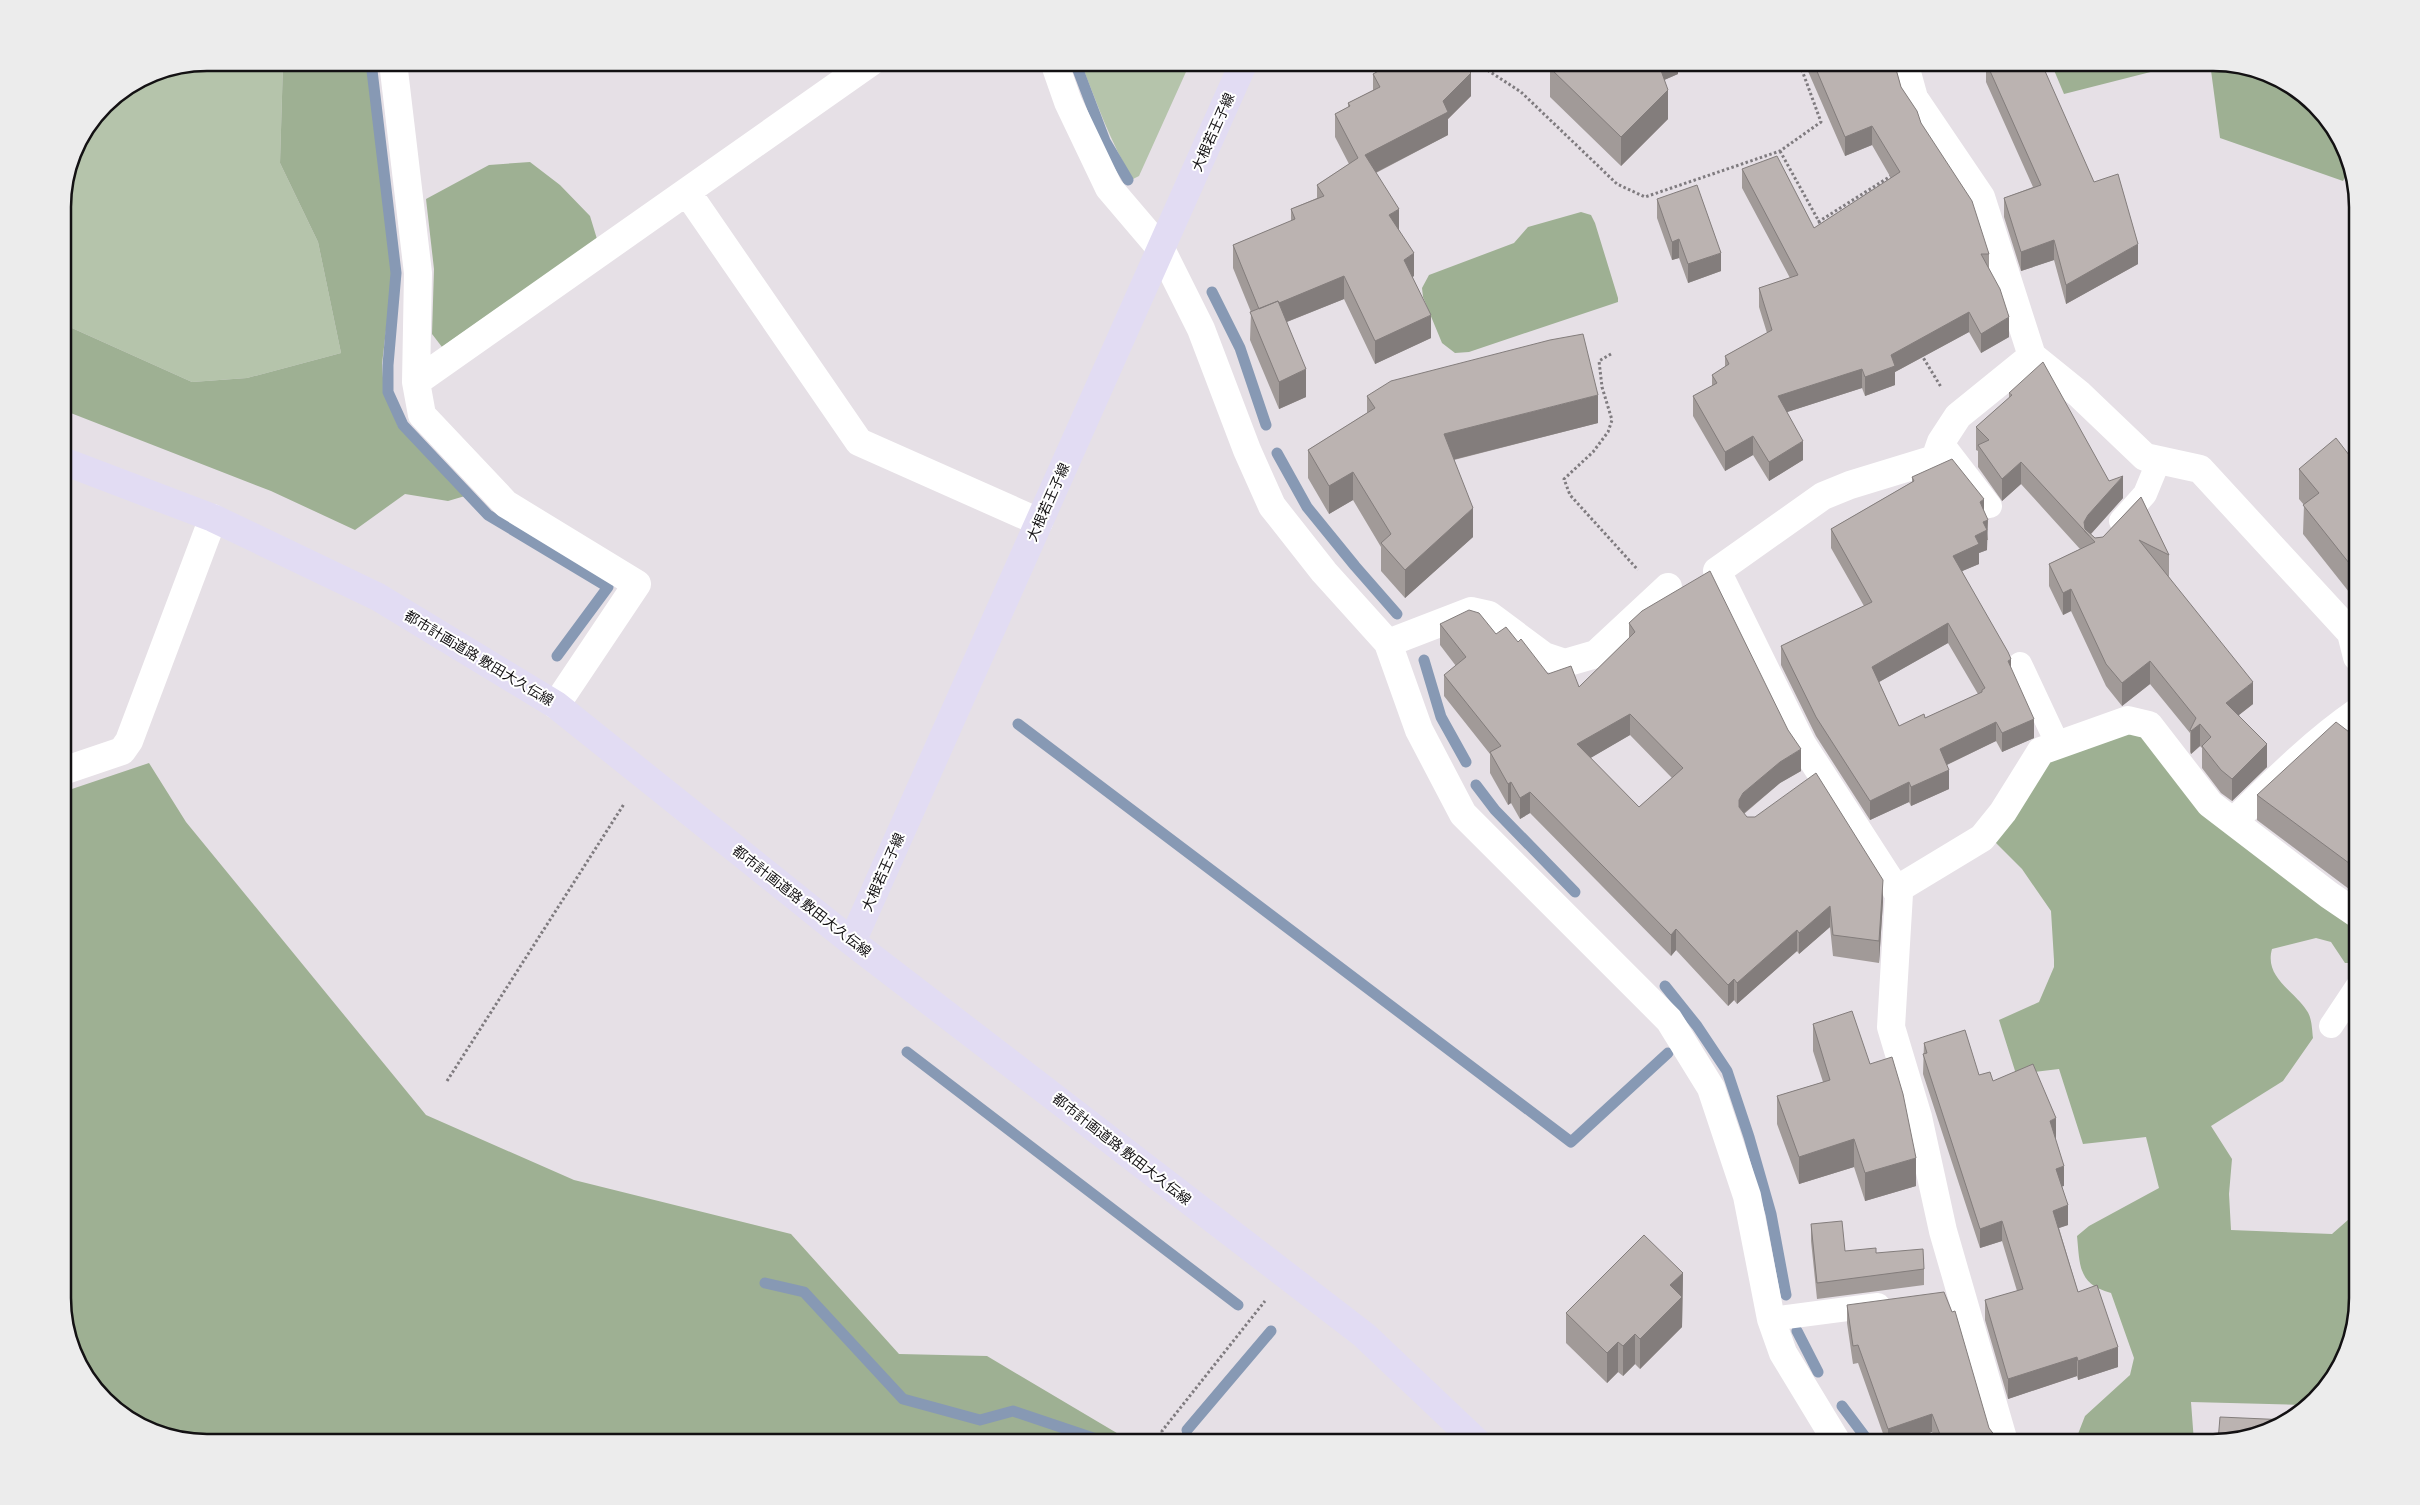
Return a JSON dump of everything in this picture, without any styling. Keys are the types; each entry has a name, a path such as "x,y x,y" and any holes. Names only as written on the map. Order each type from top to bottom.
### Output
{"street":[{"path":"394,71 418,273 416,382 422,415 506,504 637,584 556,705"},
{"path":"416,382 858,71"},
{"path":"1057,71 1068,102 1109,188 1161,248 1201,329 1247,450 1272,506 1324,572 1388,643 1419,730 1463,814 1669,1020 1710,1088 1747,1196 1770,1319 1783,1353 1833,1434"},
{"name":"大根若王子線","path":"852,942 1240,71"},
{"path":"1906,71 1914,98 1981,197 2032,356 2079,394 2145,457 2200,469 2348,632"},
{"path":"687,192 858,442 1039,522"},
{"path":"2001,1434 1952,1296 1943,1231 1918,1117 1891,1027 1899,894 1813,779 1802,744 1717,571 1823,496 1935,459 1941,442 1958,416 2032,356"},
{"name":"都市計画道路 敷田大久伝線","path":"72,464 213,518 378,597 556,705 852,942 1364,1335 1469,1434"},
{"path":"72,768 122,751 129,741 213,518"},
{"path":"1388,643 1471,611 1489,615 1544,656 1565,663 1596,654 1664,591"},
{"path":"2234,821 2292,764 2348,718"},
{"path":"1896,890 1982,838 2003,812 2041,751 2128,720 2149,725 2210,804 2349,908"}],"lane":[{"path":"1941,442 1990,506"},
{"path":"2104,540 2145,494 2159,460"},
{"path":"2020,664 2058,745"},
{"path":"2331,1026 2349,999"},
{"path":"1770,1319 1904,1302"}],"path":[{"path":"1489,71 1521,92 1617,184 1645,196 1780,151 1821,122 1802,71"},
{"path":"1818,222 1944,142"},
{"path":"1780,151 1826,235"},
{"path":"1917,347 1958,416"},
{"path":"1611,354 1599,361 1602,388 1612,420 1608,432 1592,452 1564,479 1570,495 1664,591"},
{"path":"447,1081 643,775"},
{"path":"1163,1434 1162,1431 1286,1275"}],"green space":[{"path":"283,71 280,163 318,242 341,353 247,378 192,382 72,328 72,190 78,164 85,147 105,118 125,99 147,85 164,78 190,72"},
{"path":"283,71 368,71 393,271 382,364 384,392 398,426 465,496 448,501 405,494 355,530 271,491 72,414 72,328 192,382 247,378 341,353 318,242 280,163"},
{"path":"1084,71 1186,71 1139,176 1133,179 1098,108"},
{"path":"2054,71 2155,71 2064,94"},
{"path":"2211,71 2230,72 2248,76 2265,82 2295,99 2309,111 2330,139 2338,155 2345,177 2343,181 2220,138"},
{"path":"530,162 560,185 590,216 597,239 442,347 432,334 434,269 426,199 489,165"},
{"path":"1581,212 1591,215 1595,223 1618,302 1469,352 1455,353 1442,343 1423,297 1422,288 1429,275 1514,243 1528,227"},
{"path":"2116,730 2148,735 2319,904 2349,924 2349,963 2345,963 2331,942 2316,938 2272,949 2272,968 2276,976 2309,1014 2313,1038 2283,1081 2211,1126 2232,1159 2229,1194 2231,1230 2332,1234 2349,1219 2349,1298 2344,1333 2338,1350 2321,1380 2296,1405 2191,1402 2193,1434 2078,1434 2085,1416 2130,1375 2134,1358 2111,1293 2092,1285 2083,1272 2080,1265 2077,1236 2089,1226 2159,1188 2146,1137 2083,1144 2059,1069 2016,1074 1999,1020 2039,1002 2054,967 2051,911 2022,869 1994,841 2044,761"},
{"path":"149,763 186,822 426,1115 574,1180 791,1234 899,1354 987,1356 1119,1434 208,1434 172,1429 139,1415 111,1394 94,1373 78,1341 72,1306 72,789"}],"building":[{"path":"1378,71 1469,71 1471,73 1443,101 1448,112 1365,155 1399,209 1389,215 1414,253 1404,260 1431,315 1375,341 1344,276 1279,303 1278,301 1259,309 1233,245 1295,219 1291,209 1324,196 1317,185 1358,158 1335,114 1350,106 1348,103 1380,87 1373,74"},
{"path":"1553,71 1661,71 1668,90 1621,137"},
{"path":"1817,71 1897,71 1901,87 1917,111 1921,123 1972,201 1989,254 1981,254 2000,289 2009,317 1981,334 1969,312 1891,355 1895,366 1865,377 1862,369 1778,396 1803,441 1769,462 1753,436 1725,452 1693,396 1717,383 1712,375 1729,364 1725,356 1772,330 1759,288 1798,275 1742,169 1777,156 1814,228 1900,172 1872,126 1845,137"},
{"path":"1990,71 2045,71 2094,182 2118,174 2138,244 2066,285 2054,240 2021,252 2004,198 2041,185"},
{"path":"1697,185 1721,253 1688,264 1679,239 1672,242 1657,199"},
{"path":"1278,301 1306,369 1279,382 1250,312"},
{"path":"1583,334 1598,395 1444,434 1473,508 1405,570 1381,543 1391,534 1353,472 1329,486 1308,450 1375,408 1367,396 1391,381 1550,340"},
{"path":"2043,362 2109,481 2123,476 2088,515 2084,522 2085,529 2095,538 2103,537 2141,497 2169,555 2139,540 2253,682 2226,703 2267,744 2232,779 2221,770 2202,746 2211,737 2200,724 2190,730 2196,718 2150,661 2122,683 2106,664 2071,589 2063,593 2049,564 2095,542 2021,462 2002,479 1978,445 1989,440 1976,427 2012,395 2009,393"},
{"path":"2336,438 2348,454 2348,562 2303,505 2319,493 2299,469"},
{"path":"1952,459 1984,499 1980,502 1988,520 1983,522 1987,530 1975,536 1979,544 1953,556 2008,652 2011,659 2008,661 2034,719 2002,733 1996,722 1940,749 1949,770 1911,787 1909,782 1870,801 1816,717 1781,646 1872,602 1831,529 1914,481 1912,477","holes":["1948,623 1985,688 1982,692 1925,718 1924,714 1899,726 1872,667"]},
{"path":"1710,571 1788,730 1801,749 1780,762 1743,793 1739,800 1739,807 1747,817 1755,817 1816,773 1883,880 1879,941 1833,935 1830,906 1799,933 1797,930 1737,983 1734,979 1728,985 1676,929 1671,935 1530,792 1520,798 1511,782 1508,784 1490,752 1501,746 1444,675 1466,657 1440,624 1469,610 1479,613 1496,634 1506,627 1518,642 1521,639 1548,674 1571,666 1579,687 1635,632 1629,623 1642,611","holes":["1630,714 1683,768 1639,807 1577,744"]},
{"path":"2336,722 2348,732 2349,863 2257,795"},
{"path":"1852,1011 1870,1064 1892,1057 1903,1094 1916,1158 1865,1173 1854,1139 1799,1157 1777,1096 1830,1080 1813,1024"},
{"path":"1965,1030 1979,1075 1990,1072 1993,1081 2033,1064 2056,1118 2050,1121 2064,1166 2056,1169 2068,1205 2053,1211 2078,1292 2097,1285 2118,1347 2078,1361 2077,1357 2008,1379 1985,1300 2023,1289 2002,1221 1980,1229 1923,1054 1927,1053 1924,1043"},
{"path":"1842,1221 1845,1251 1876,1248 1876,1253 1923,1249 1924,1269 1817,1283 1811,1224"},
{"path":"1644,1235 1683,1273 1670,1285 1682,1297 1640,1339 1635,1334 1623,1346 1618,1342 1607,1353 1566,1313"},
{"path":"1944,1292 1952,1312 1955,1311 1989,1428 1994,1434 1940,1434 1932,1414 1888,1429 1858,1345 1853,1346 1847,1305"},
{"path":"2220,1417 2272,1419 2248,1429 2219,1434"}],"waterway":[{"path":"372,71 396,273 388,365 388,392 403,425 488,515 608,587 557,656"},
{"path":"1078,71 1105,141 1128,180"},
{"path":"1212,292 1240,348 1266,425"},
{"path":"1277,453 1307,507 1397,614"},
{"path":"1424,660 1441,717 1466,762"},
{"path":"1018,724 1571,1142 1668,1053"},
{"path":"1476,785 1495,810 1575,892"},
{"path":"1665,986 1697,1026 1727,1071 1749,1137 1771,1214 1786,1295"},
{"path":"907,1052 1238,1305"},
{"path":"765,1283 804,1292 903,1399 980,1420 1013,1411 1081,1434"},
{"path":"1187,1430 1271,1331"},
{"path":"1797,1331 1818,1372"},
{"path":"1842,1406 1863,1434"}]}
